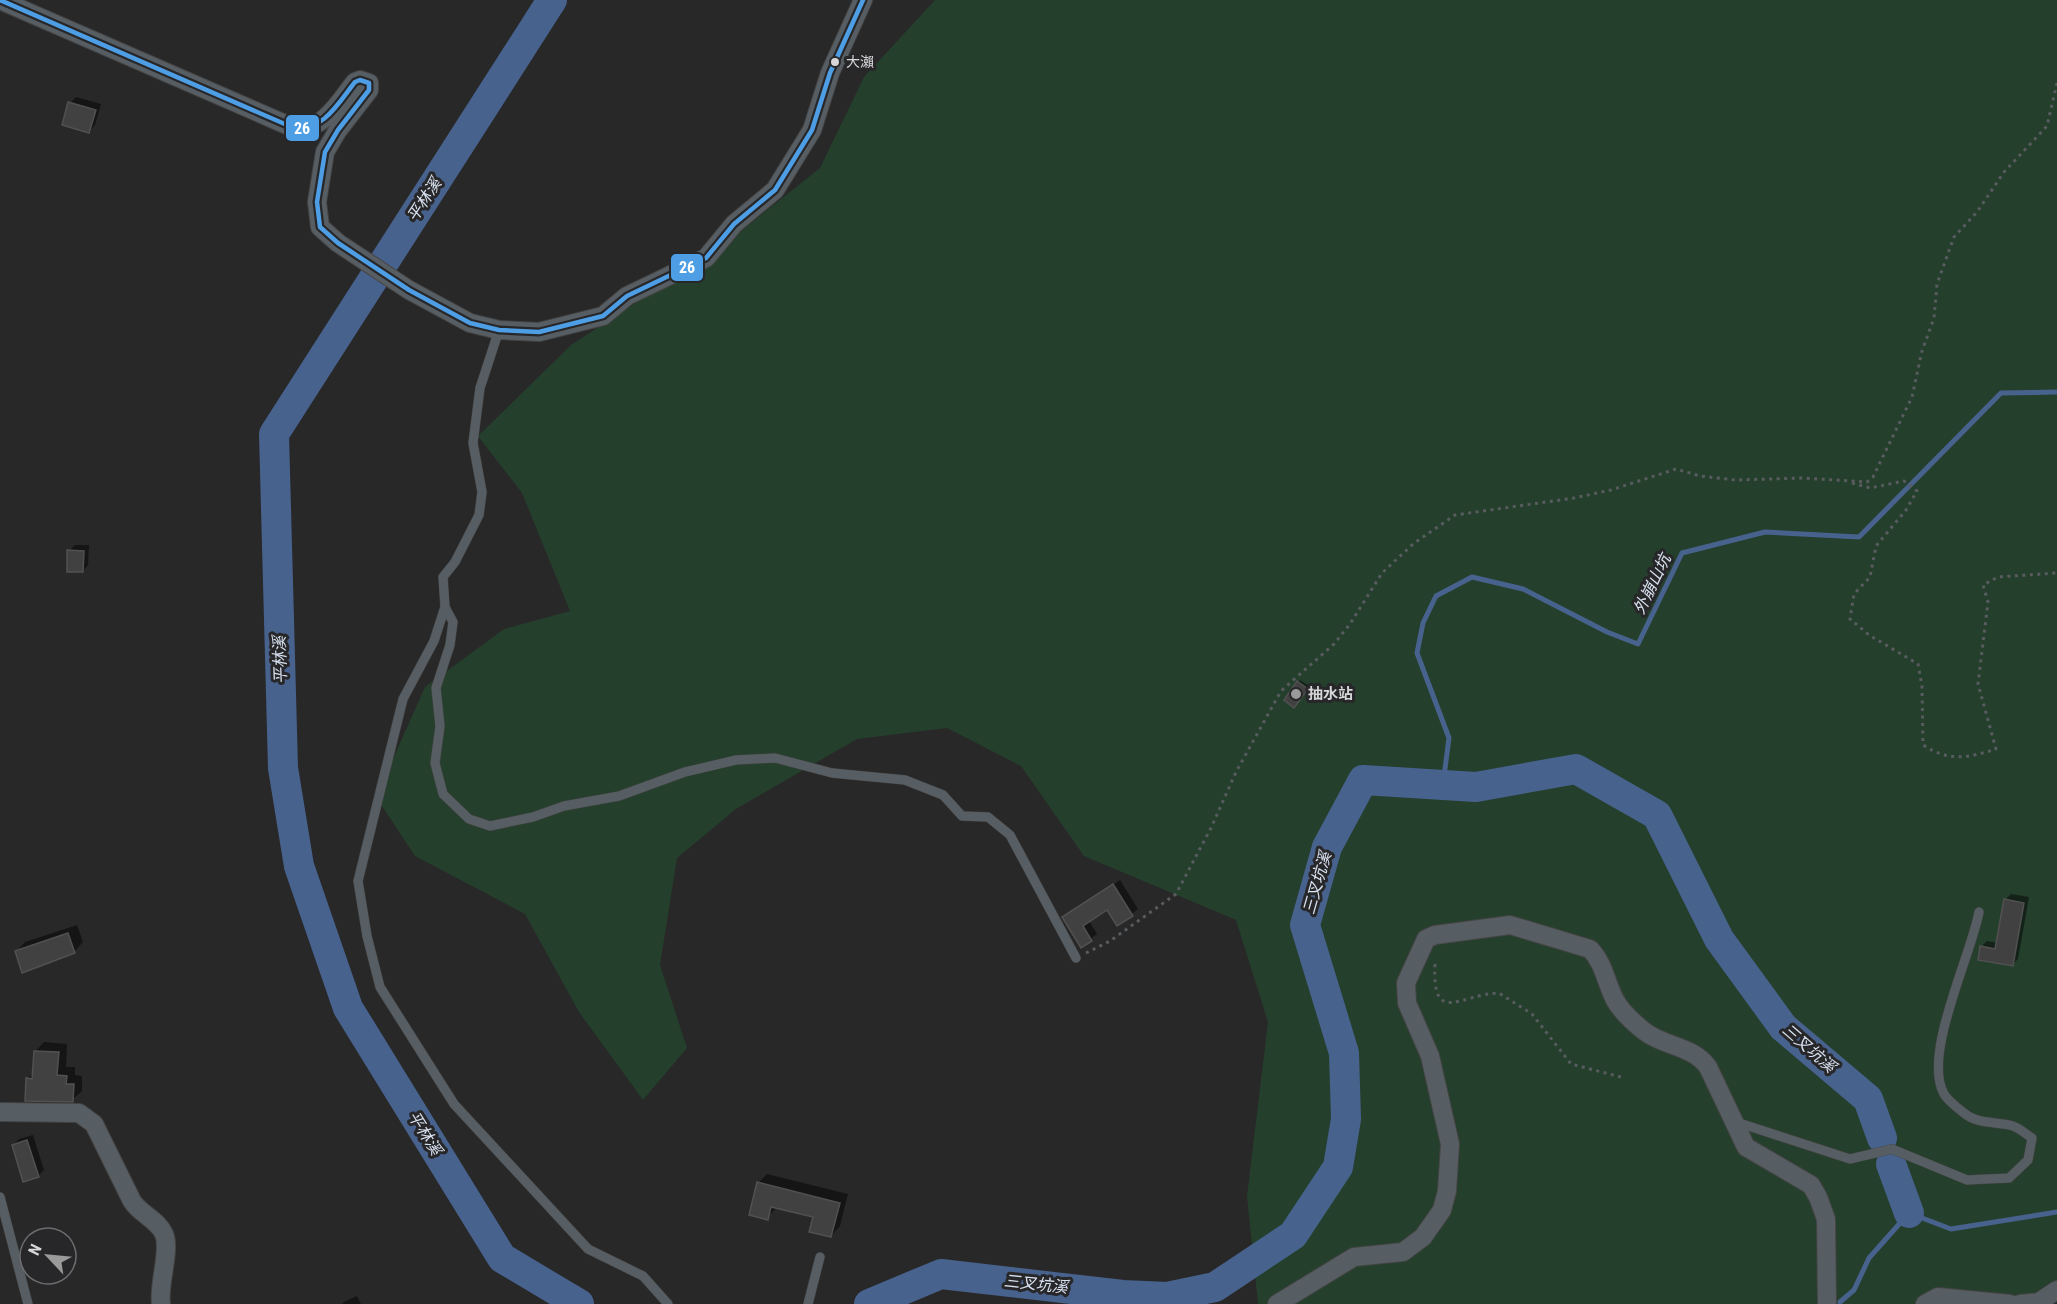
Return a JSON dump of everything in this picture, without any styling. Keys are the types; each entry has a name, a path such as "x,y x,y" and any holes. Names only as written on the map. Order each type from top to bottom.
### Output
{"street":[{"path":"0,0 294,128 306,130 316,126 355,82 360,80 369,83 369,90 338,130 325,152 317,202 320,227 338,243 409,290 470,323 499,330 539,332 603,316 627,296 706,258 734,224 775,190 812,130 830,73 863,0"},
{"path":"1277,1304 1354,1257 1403,1252 1423,1237 1442,1210 1447,1191 1450,1144 1430,1056 1407,1003 1406,984 1426,939 1435,935 1510,925 1590,949 1598,957 1616,1001 1645,1033 1701,1057 1736,1122 1746,1147 1811,1185 1826,1220 1827,1304"},
{"path":"0,1112 79,1113 94,1124 132,1201 139,1212 157,1224 165,1236 159,1293 161,1304"},
{"path":"2020,1304 2039,1302 2057,1290"},
{"path":"1926,1304 1938,1297 2010,1304"}],"lane":[{"path":"499,330 480,388 473,443 482,492 479,515 455,562 443,577 445,608 434,641 403,699 358,881 367,936 381,987 454,1104 588,1249 643,1276 668,1304"},
{"path":"445,608 453,622 450,645 436,688 440,726 435,763 443,794 469,819 490,826 533,817 564,806 619,796 685,772 736,760 775,758 832,774 905,780 943,795 962,816 988,817 1010,835 1076,958"},
{"path":"1736,1122 1850,1159 1892,1149 1967,1180 2009,1178 2028,1160 2032,1138 2014,1126 1989,1123 1966,1115 1944,1094 1938,1061 1949,1009 1976,933 1979,912"},
{"path":"0,1197 28,1304"},
{"path":"808,1304 820,1257"}],"path":[{"path":"1076,958 1110,941 1176,894 1236,772 1281,691 1334,644 1350,624 1382,573 1413,544 1455,515 1574,498 1611,490 1676,469 1726,479 1803,478 1867,482 1873,477 1912,397 1922,351 1934,318 1937,284 1954,237 1977,212 2004,172 2047,126 2057,83"},
{"path":"1845,481 1870,488 1904,481 1917,491 1906,510 1876,546 1870,577 1854,594 1850,619 1869,635 1918,664 1922,686 1923,745 1940,755 1968,758 1996,749 1978,684 1988,602 1983,585 1998,577 2057,573"},
{"path":"1435,935 1434,986 1437,997 1442,1001 1460,1002 1498,993 1532,1014 1571,1064 1621,1077"}],"green space":[{"path":"935,0 2057,0 2057,1289 2049,1304 1258,1304 1247,1196 1268,1022 1236,920 1084,856 1021,766 947,728 857,739 736,809 677,858 660,965 687,1048 643,1100 579,1012 525,914 415,856 376,797 425,687 504,629 570,611 522,493 478,436 571,345 716,251 820,168 864,77"}],"building":[{"path":"68,102 96,110 89,133 62,125"},
{"path":"67,550 84,551 83,572 67,572"},
{"name":"抽水站","path":"1297,681 1308,689 1294,708 1284,700"},
{"path":"1113,884 1133,916 1117,926 1107,910 1083,926 1092,941 1081,948 1062,917"},
{"path":"2004,899 2024,903 2013,966 1978,960 1980,946 1995,949"},
{"path":"68,933 75,953 22,973 15,951"},
{"path":"34,1051 59,1052 57,1075 67,1076 66,1084 74,1084 73,1102 25,1101 26,1078 32,1079"},
{"path":"27,1140 39,1177 23,1182 12,1145"},
{"path":"757,1182 840,1203 831,1237 809,1232 813,1217 771,1207 768,1220 749,1215"}],"waterway":[{"name":"平林溪","path":"552,0 274,434 283,768 299,866 348,1008 502,1258 579,1304"},
{"name":"外崩山坑","path":"1443,784 1449,738 1417,653 1423,623 1436,596 1472,577 1523,589 1607,632 1638,644 1682,553 1765,532 1859,537 2001,393 2057,392"},
{"name":"三叉坑溪","path":"869,1304 941,1274 1123,1295 1167,1297 1215,1287 1293,1235 1338,1167 1346,1119 1344,1053 1305,925 1327,847 1363,780 1476,787 1576,769 1657,815 1719,939 1783,1027 1868,1099 1882,1138"},
{"name":"三叉坑溪","path":"1891,1164 1909,1213"},
{"name":"三叉坑溪","path":"1840,1302 1854,1290 1869,1258 1909,1213 1951,1229 2057,1212"}],"transit line":[{"name":"26","path":"0,0 294,128 304,128 322,120 355,82 360,80 369,83 369,90 338,130 325,152 317,202 320,227 338,243 409,290 470,323 499,330 539,332 603,316 627,296 706,258 734,224 775,190 812,130 830,73 863,0"}],"place":[{"name":"大瀨","path":"835,62"},
{"name":"抽水站","path":"1296,694"}]}
